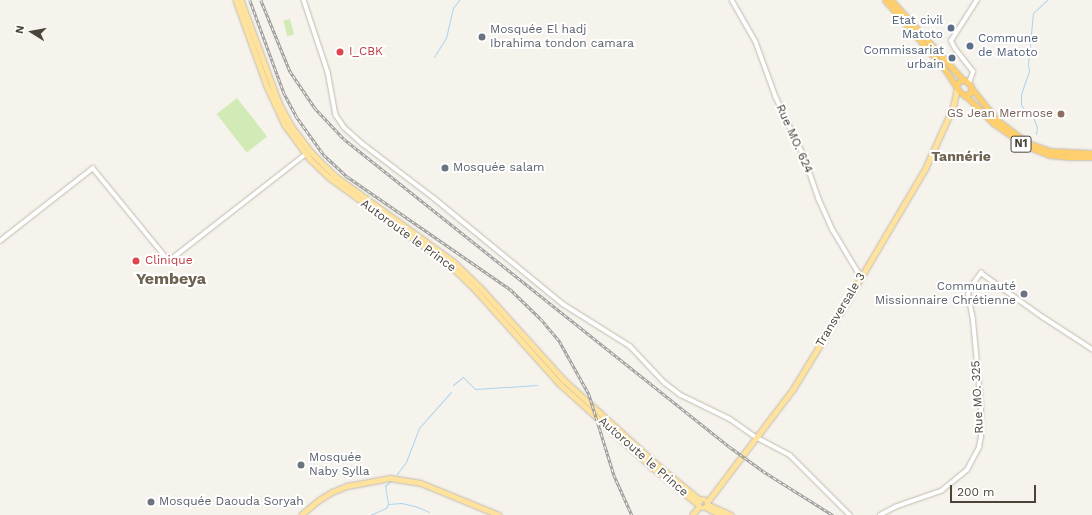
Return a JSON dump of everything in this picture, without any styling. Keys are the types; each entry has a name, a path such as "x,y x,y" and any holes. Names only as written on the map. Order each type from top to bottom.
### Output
{"highway":[{"path":"885,0 944,68 956,87 966,96 970,94 972,89 969,83 963,80 891,0"},
{"path":"956,87 963,80"},
{"name":"N1","path":"972,89 997,120 1028,143 1050,151 1092,153"},
{"name":"N1","path":"966,96 993,123 1026,146 1049,155 1068,158 1092,157"}],"main road":[{"name":"Autoroute le Prince","path":"236,0 279,112 285,125 306,154 330,178 426,246 453,268 472,286 560,384 652,467 699,504"},
{"name":"Autoroute le Prince","path":"241,0 279,103 290,124 311,152 334,175 454,262 480,287 564,380 699,504"},
{"name":"Transversale 3","path":"953,107 956,87"},
{"name":"Transversale 3","path":"708,504 756,437 793,389 922,174 953,107 960,98 966,96"},
{"path":"302,515 319,500 332,492 347,486 390,478 421,484 499,515"},
{"path":"692,515 703,499 722,515"},
{"path":"699,504 703,509 708,504"},
{"path":"708,504 731,515"}],"street":[{"path":"304,0 328,72 336,115 344,127 363,144 434,198 563,304 630,346 664,382 694,401 730,419 756,437 797,461 831,498 850,515"},
{"name":"Rue MO. 624","path":"732,0 756,42 776,97 804,156 819,199 833,230 861,277"},
{"path":"969,83 973,72 955,49 951,41 977,0"},
{"path":"0,241 93,168 169,261 306,154"},
{"name":"Rue MO. 325","path":"880,515 895,507 941,491 967,470 979,447 981,437 981,407 968,295 970,288 981,273 1042,317 1092,349"}],"green space":[{"path":"290,19 294,34 287,36 283,21"},
{"path":"237,98 267,137 247,153 217,114"}],"waterway":[{"path":"434,57 446,38 453,8 459,0"},
{"path":"1036,134 1037,127 1033,117 1027,115 1021,104 1021,94 1029,71 1028,64 1033,13 1047,0"},
{"path":"453,385 463,377 475,389 537,385"},
{"path":"397,474 406,462 419,428 451,392"},
{"path":"370,515 386,508 388,504 385,486 392,480"},
{"path":"388,504 401,503 415,506 429,512"}],"railway":[{"path":"250,0 284,93 296,116 324,155 348,177 510,289 541,319 560,342 589,394 614,475 632,515"},
{"path":"261,0 290,71 315,108 344,139 730,447 763,471 833,515"}],"place":[{"name":"Etat civil Matoto","path":"951,28"},
{"name":"Mosquée El hadj Ibrahima tondon camara","path":"482,37"},
{"name":"Commune de Matoto","path":"970,46"},
{"name":"I_CBK","path":"340,52"},
{"name":"Commissariat urbain","path":"952,58"},
{"name":"GS Jean Mermose","path":"1061,114"},
{"name":"Mosquée salam","path":"445,168"},
{"name":"Clinique","path":"136,261"},
{"name":"Communauté Missionnaire Chrétienne","path":"1024,294"},
{"name":"Mosquée Naby Sylla","path":"301,465"},
{"name":"Mosquée Daouda Soryah","path":"151,502"}],"district":[{"name":"Tannérie","path":"961,156"},
{"name":"Yembeya","path":"171,279"}]}
